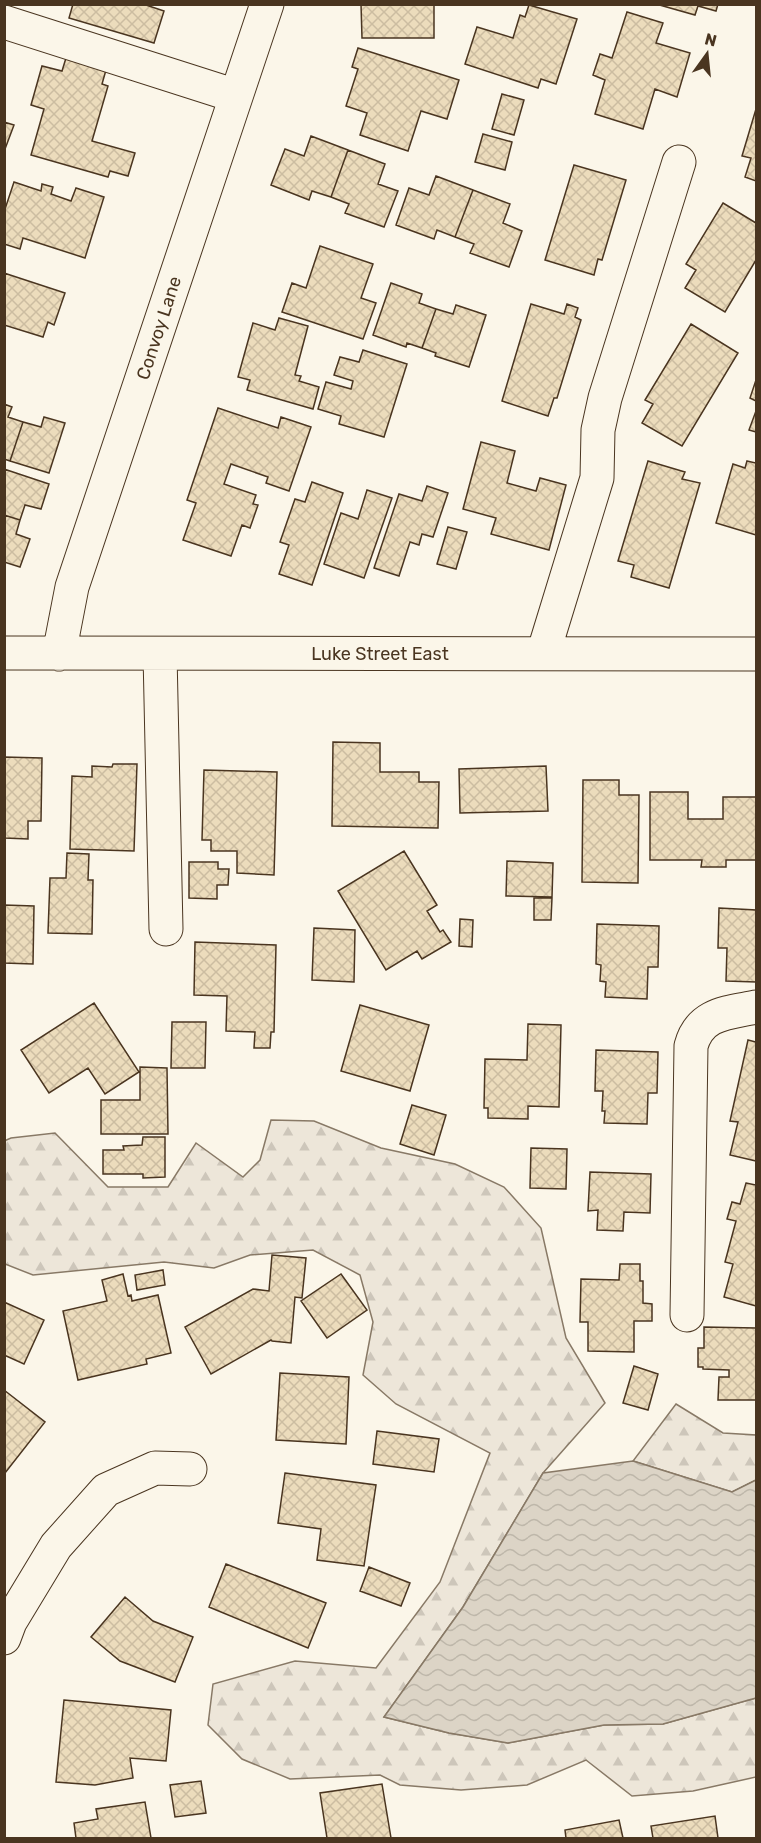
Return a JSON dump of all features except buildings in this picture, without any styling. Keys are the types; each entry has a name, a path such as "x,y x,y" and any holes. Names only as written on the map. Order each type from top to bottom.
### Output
{"street":[{"name":"Convoy Lane","path":"59,654 72,587 267,4"},
{"path":"4,22 236,96"},
{"path":"543,654 597,478 598,430 605,398 679,162"},
{"name":"Luke Street East","path":"4,653 756,654"},
{"path":"160,654 166,929"},
{"path":"687,1315 691,1046 693,1037 708,1020 719,1015 756,1007"},
{"path":"4,1638 10,1622 56,1546 106,1490 155,1468 190,1469"}],"green space":[{"path":"271,1120 314,1121 381,1148 455,1164 504,1187 541,1228 566,1338 605,1403 543,1473 463,1607 384,1717 449,1733 508,1743 604,1725 663,1724 756,1698 756,1777 693,1791 632,1796 586,1760 527,1785 461,1790 400,1785 380,1775 290,1779 242,1759 208,1725 213,1684 295,1661 376,1668 440,1582 490,1453 396,1404 363,1375 373,1322 360,1275 313,1250 250,1255 214,1268 164,1262 33,1275 5,1264 4,1141 11,1138 55,1133 108,1187 168,1187 196,1143 243,1177 260,1160"},
{"path":"676,1404 723,1433 756,1435 756,1480 732,1492 633,1461"}],"water":[{"path":"633,1461 732,1492 756,1480 756,1698 663,1724 604,1725 508,1743 449,1733 384,1717 463,1607 543,1473"}]}
